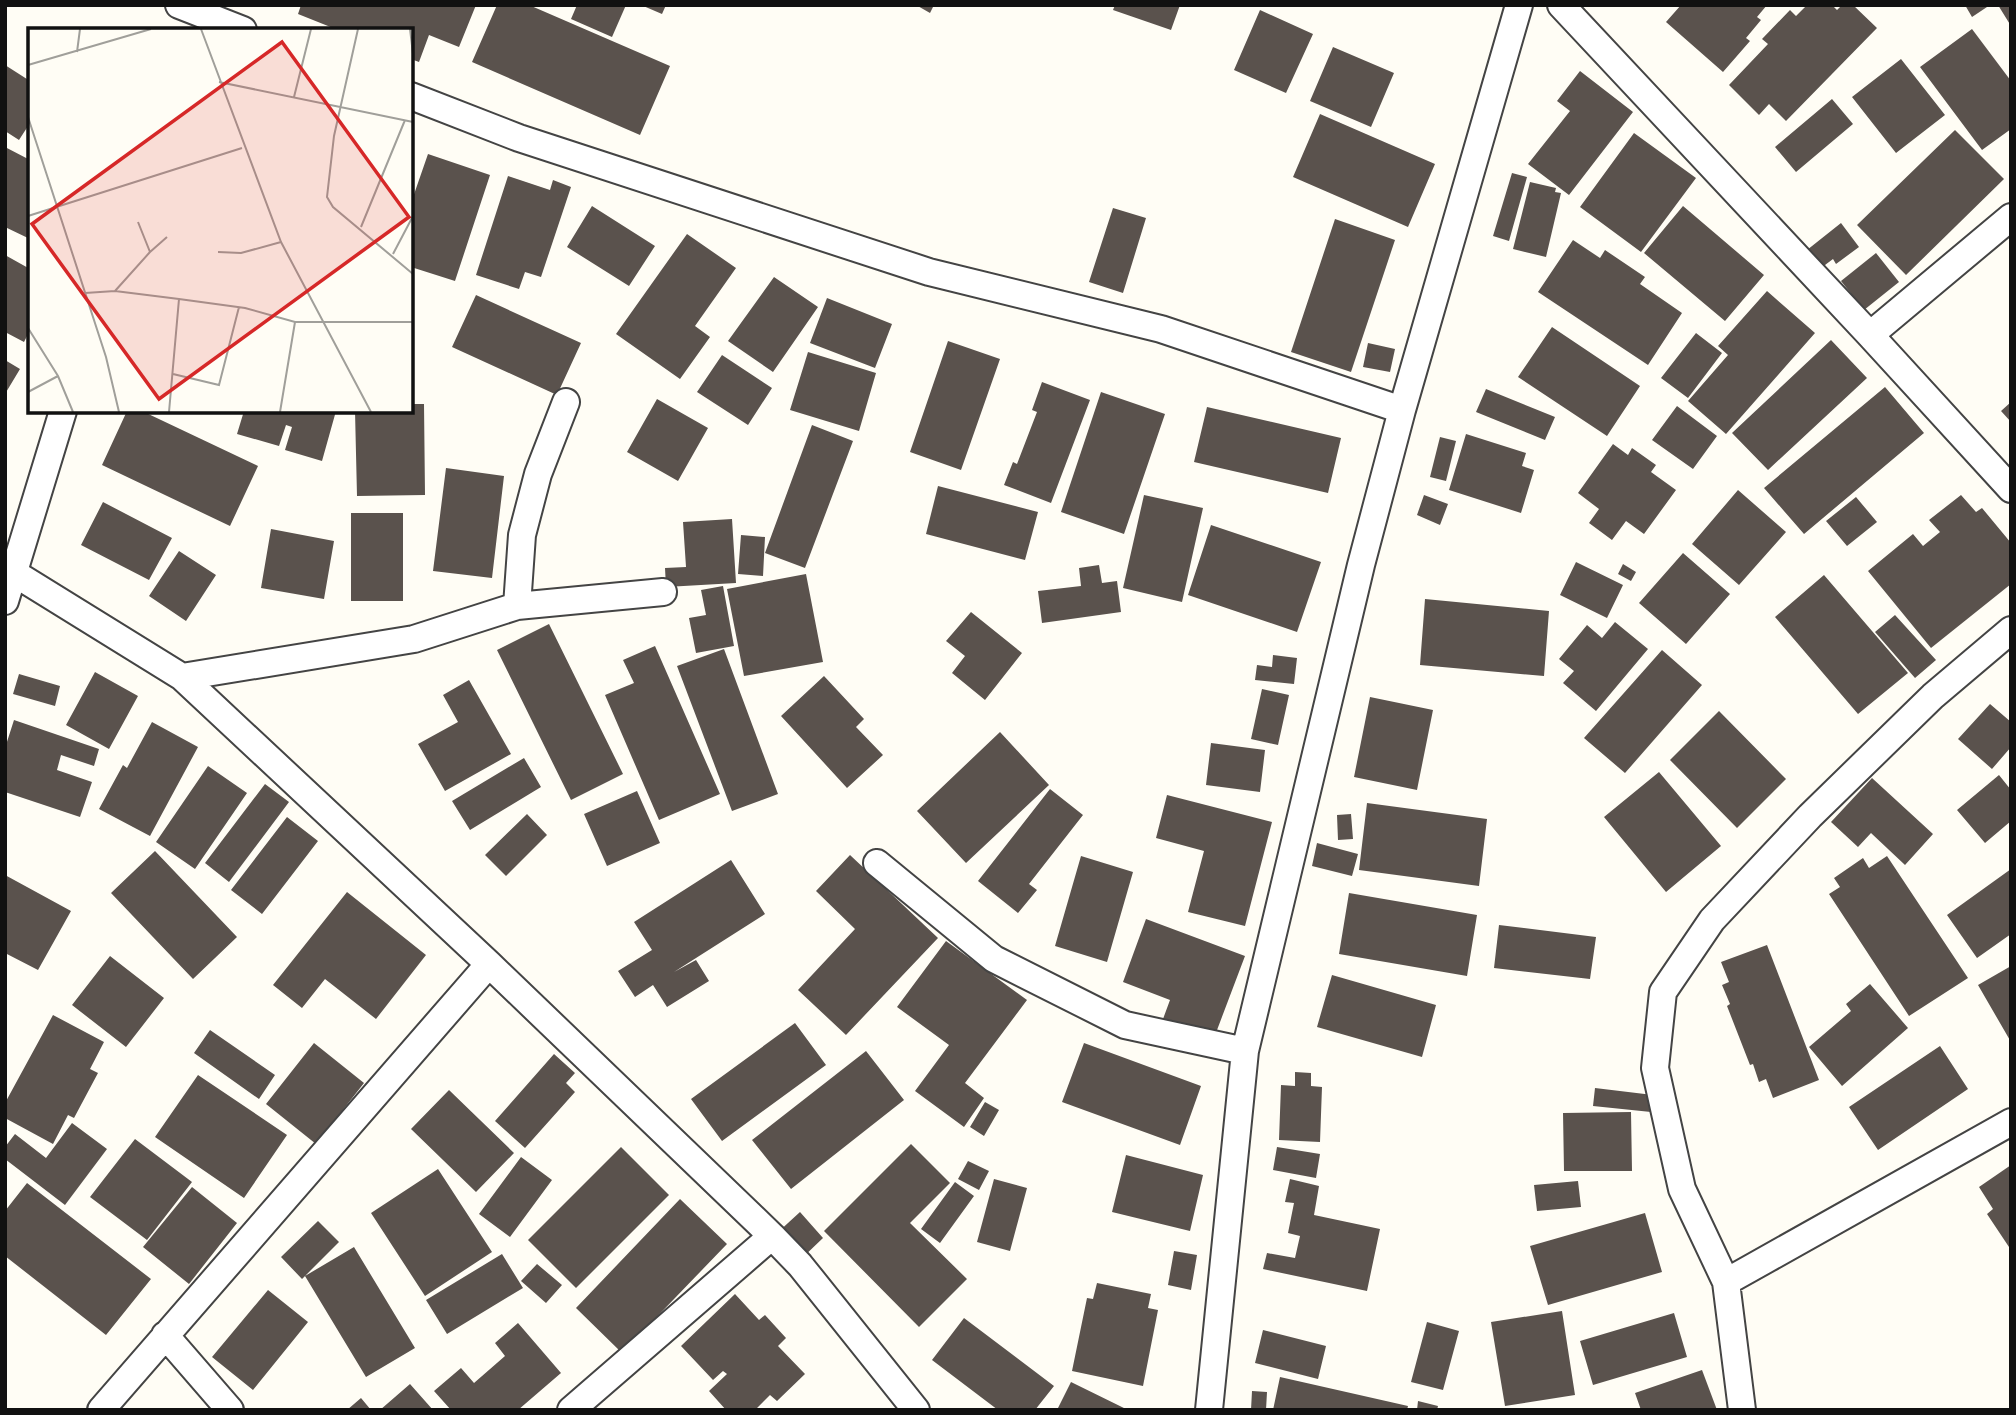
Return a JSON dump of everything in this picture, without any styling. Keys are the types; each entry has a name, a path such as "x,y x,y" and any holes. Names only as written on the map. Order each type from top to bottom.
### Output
{"street":[{"path":"1209,1410 1245,1051 1358,578 1402,410 1520,5"},
{"path":"1561,5 2011,489"},
{"path":"189,13 237,28"},
{"path":"413,97 519,138 916,268 1161,329 1402,410"},
{"path":"1870,335 2011,217"},
{"path":"517,606 522,535 538,474 566,402"},
{"path":"5,601 62,413"},
{"path":"14,573 182,677 489,964 772,1236 800,1265 916,1410"},
{"path":"182,677 414,639 517,606 663,592"},
{"path":"1742,1410 1726,1282 1682,1189 1655,1068 1663,992 1712,920 1810,816 1933,696 2011,630"},
{"path":"877,863 994,959 1125,1025 1245,1051"},
{"path":"101,1410 489,964"},
{"path":"1726,1282 2011,1122"},
{"path":"571,1410 772,1236"},
{"path":"165,1335 230,1410"}],"building":[{"path":"301,5 476,5 459,47 429,35 419,62 413,60 413,28 333,28 298,14"},
{"path":"497,5 529,5 670,66 640,135 472,62"},
{"path":"577,5 626,5 612,37 571,19"},
{"path":"641,5 666,5 662,14"},
{"path":"916,5 934,5 930,13"},
{"path":"1115,5 1180,5 1171,30 1113,10"},
{"path":"1681,5 1767,5 1757,17 1761,20 1746,38 1750,41 1723,72 1666,22"},
{"path":"1807,5 1832,5 1837,10 1842,5 1853,5 1877,28 1786,121 1769,104 1759,115 1729,85 1768,44 1762,39 1790,10 1796,16"},
{"path":"1965,5 1990,5 1972,17"},
{"path":"1998,5 2011,5 2011,26"},
{"path":"1260,10 1313,34 1286,93 1234,70"},
{"path":"1972,29 2011,81 2011,129 1982,150 1920,67"},
{"path":"1333,47 1394,73 1371,127 1310,101"},
{"path":"1901,59 1945,115 1896,153 1852,97"},
{"path":"5,65 28,80 28,126 19,140 5,131"},
{"path":"1580,71 1633,112 1569,195 1528,164 1570,111 1557,101"},
{"path":"1832,99 1853,124 1796,172 1775,147"},
{"path":"1320,114 1435,164 1408,227 1293,177"},
{"path":"1955,130 2004,179 1906,275 1857,225"},
{"path":"1634,133 1696,178 1641,252 1580,207"},
{"path":"5,147 28,159 28,238 5,227"},
{"path":"428,154 490,175 455,281 413,268 413,197"},
{"path":"1512,173 1527,177 1509,241 1493,236"},
{"path":"508,176 550,190 553,180 571,187 541,277 525,272 519,289 476,275"},
{"path":"1530,182 1556,188 1555,192 1561,193 1546,257 1513,249"},
{"path":"592,206 655,246 629,286 567,247"},
{"path":"1683,206 1764,275 1725,321 1644,253"},
{"path":"1113,208 1146,218 1123,293 1089,282"},
{"path":"1335,219 1395,240 1351,372 1291,352"},
{"path":"1841,223 1859,247 1836,264 1833,259 1821,268 1807,250"},
{"path":"687,234 736,268 695,326 710,337 680,379 616,334"},
{"path":"1573,240 1600,258 1605,250 1645,277 1640,284 1682,313 1648,365 1538,292"},
{"path":"1876,253 1899,282 1864,310 1841,281"},
{"path":"5,255 28,268 28,334 24,342 5,332"},
{"path":"774,277 818,307 773,372 728,341"},
{"path":"1767,291 1815,333 1726,434 1688,401 1728,355 1718,346"},
{"path":"476,295 581,343 557,395 452,347"},
{"path":"827,298 892,324 875,368 810,343"},
{"path":"1552,327 1640,386 1607,436 1518,377"},
{"path":"1696,333 1722,353 1688,398 1661,378"},
{"path":"1831,340 1867,378 1768,470 1732,433"},
{"path":"948,341 1000,359 961,470 910,452"},
{"path":"1368,343 1395,349 1390,372 1363,367"},
{"path":"808,352 876,373 859,431 790,410"},
{"path":"722,355 772,388 748,425 697,392"},
{"path":"5,360 20,369 5,394"},
{"path":"1042,382 1090,400 1051,503 1004,485 1013,462 1017,464 1037,412 1032,410"},
{"path":"1885,387 1924,433 1804,534 1764,488"},
{"path":"1486,389 1555,417 1545,440 1476,412"},
{"path":"1101,392 1165,414 1124,534 1061,512"},
{"path":"657,399 708,428 678,481 627,452"},
{"path":"2011,402 2011,422 2001,411"},
{"path":"413,404 424,404 425,495 357,496 355,413 413,413"},
{"path":"1677,406 1717,436 1693,469 1652,440"},
{"path":"1207,407 1341,438 1328,493 1194,462"},
{"path":"126,413 146,413 258,466 230,526 102,465"},
{"path":"243,413 335,413 322,461 285,450 292,427 286,425 279,446 237,434"},
{"path":"812,425 853,441 805,568 765,553"},
{"path":"1466,434 1526,453 1522,466 1534,470 1521,513 1449,490"},
{"path":"1440,437 1456,441 1446,481 1430,477"},
{"path":"1613,444 1628,455 1632,448 1656,465 1651,472 1676,490 1644,534 1626,521 1612,540 1589,523 1599,509 1578,493"},
{"path":"446,468 504,476 492,578 433,571"},
{"path":"938,486 1038,512 1025,560 926,534"},
{"path":"1738,490 1786,532 1739,585 1692,544"},
{"path":"1144,495 1203,508 1182,602 1123,588"},
{"path":"1424,495 1448,504 1440,525 1417,515"},
{"path":"1961,495 1976,512 1982,508 2011,543 2011,584 1931,648 1868,571 1913,534 1923,546 1940,532 1929,520"},
{"path":"1856,497 1877,522 1847,546 1826,521"},
{"path":"103,502 172,538 149,580 81,545"},
{"path":"351,513 403,513 403,601 351,601"},
{"path":"732,519 736,583 666,587 665,568 686,567 683,522"},
{"path":"1211,525 1321,562 1297,632 1188,595"},
{"path":"271,529 334,541 324,599 261,588"},
{"path":"741,535 765,537 763,576 738,574"},
{"path":"179,551 216,575 186,621 149,596"},
{"path":"1683,553 1730,594 1686,644 1639,603"},
{"path":"1576,562 1623,585 1607,618 1560,595"},
{"path":"1623,564 1636,572 1631,581 1618,574"},
{"path":"1099,565 1102,583 1117,581 1121,612 1042,623 1038,591 1081,586 1079,568"},
{"path":"806,574 823,662 744,676 727,589"},
{"path":"1824,575 1908,673 1858,714 1775,617"},
{"path":"723,586 734,646 696,653 689,618 706,615 701,590"},
{"path":"1425,599 1549,611 1544,676 1420,665"},
{"path":"971,612 1022,653 985,700 952,673 965,656 946,641"},
{"path":"1895,615 1936,660 1915,678 1875,632"},
{"path":"1615,622 1648,649 1596,711 1563,683 1574,671 1559,659 1587,625 1602,638"},
{"path":"549,624 623,774 571,800 497,650"},
{"path":"655,646 720,794 659,820 605,695 634,683 623,660"},
{"path":"724,649 778,794 732,811 677,666"},
{"path":"1662,650 1702,685 1625,773 1584,738"},
{"path":"1273,655 1297,658 1294,684 1255,680 1257,665 1272,667"},
{"path":"95,672 138,696 109,749 66,725"},
{"path":"19,674 60,686 55,706 13,694"},
{"path":"824,676 864,719 856,727 883,755 847,788 781,716"},
{"path":"469,680 511,754 445,791 418,744 458,722 443,695"},
{"path":"1262,689 1289,695 1278,745 1251,739"},
{"path":"1370,697 1433,710 1417,790 1354,777"},
{"path":"1990,704 2011,722 2011,747 1992,769 1958,739"},
{"path":"1719,711 1786,779 1737,828 1670,760"},
{"path":"14,720 99,749 94,766 61,755 57,770 92,782 80,817 5,792 5,748"},
{"path":"152,722 198,747 150,836 99,809 123,765 127,768"},
{"path":"1000,732 1049,785 966,863 917,811"},
{"path":"1211,743 1265,750 1260,792 1206,785"},
{"path":"524,758 541,787 470,830 452,801"},
{"path":"208,766 247,793 195,869 156,842"},
{"path":"1659,772 1721,846 1666,892 1604,817"},
{"path":"1999,775 2011,790 2011,821 1985,843 1957,810"},
{"path":"1872,778 1933,834 1905,865 1871,833 1858,847 1831,822"},
{"path":"265,784 289,802 229,882 205,863"},
{"path":"1050,789 1083,815 1029,884 1037,890 1018,913 978,881"},
{"path":"637,791 660,843 607,866 584,814"},
{"path":"1167,795 1272,822 1245,926 1188,912 1204,851 1156,838"},
{"path":"1367,803 1487,819 1479,886 1359,870"},
{"path":"527,814 547,835 506,876 485,855"},
{"path":"1351,814 1353,839 1338,840 1337,815"},
{"path":"287,817 318,841 262,914 231,890"},
{"path":"1317,843 1358,854 1352,876 1312,866"},
{"path":"155,851 237,937 193,979 111,893"},
{"path":"850,855 938,938 846,1035 798,990 855,929 816,891"},
{"path":"1081,856 1133,872 1107,962 1055,946"},
{"path":"1887,856 1968,978 1909,1016 1829,894 1840,887 1834,878 1863,858 1869,868"},
{"path":"731,860 765,914 674,972 696,960 709,981 667,1007 653,985 635,997 618,971 652,950 634,922"},
{"path":"2011,869 2011,934 1977,958 1947,915"},
{"path":"5,875 71,911 38,970 5,953"},
{"path":"347,892 426,955 376,1019 325,979 302,1008 273,985"},
{"path":"1349,893 1477,915 1467,976 1339,954"},
{"path":"1146,919 1245,956 1214,1038 1163,1019 1170,1000 1123,982"},
{"path":"1499,925 1596,937 1590,979 1494,968"},
{"path":"946,941 1027,1000 965,1083 984,1098 964,1127 915,1091 949,1045 897,1007"},
{"path":"1767,945 1819,1080 1773,1098 1766,1079 1759,1082 1753,1064 1750,1065 1727,1006 1730,1004 1722,985 1729,982 1721,962"},
{"path":"110,956 164,998 126,1047 72,1005"},
{"path":"2011,966 2011,1042 1978,985"},
{"path":"1332,975 1436,1005 1422,1057 1317,1027"},
{"path":"1870,984 1908,1028 1842,1086 1809,1047 1851,1011 1846,1004"},
{"path":"53,1015 104,1042 90,1069 98,1073 74,1118 68,1115 53,1144 5,1118 5,1103"},
{"path":"795,1023 826,1065 722,1141 691,1099"},
{"path":"210,1030 275,1075 259,1099 194,1053"},
{"path":"314,1043 364,1083 316,1144 266,1104"},
{"path":"1084,1043 1201,1086 1180,1145 1062,1102"},
{"path":"1940,1046 1968,1089 1878,1150 1849,1107"},
{"path":"866,1051 904,1100 791,1189 752,1140"},
{"path":"554,1054 575,1073 566,1083 575,1092 525,1148 495,1121"},
{"path":"1295,1072 1311,1073 1311,1086 1322,1087 1320,1142 1279,1140 1281,1085 1295,1086"},
{"path":"198,1075 287,1135 244,1198 155,1137"},
{"path":"1595,1088 1653,1095 1651,1112 1593,1106"},
{"path":"449,1090 514,1153 476,1192 411,1129"},
{"path":"985,1102 999,1110 984,1136 970,1127"},
{"path":"1631,1112 1632,1171 1564,1171 1563,1113"},
{"path":"72,1123 107,1149 65,1205 5,1159 5,1147 15,1134 46,1158"},
{"path":"135,1139 192,1182 147,1240 90,1197"},
{"path":"911,1144 950,1183 910,1223 967,1279 919,1327 824,1231"},
{"path":"621,1147 669,1195 576,1288 528,1240"},
{"path":"1277,1147 1320,1154 1316,1178 1273,1170"},
{"path":"1126,1155 1203,1175 1190,1231 1112,1212"},
{"path":"521,1157 552,1180 510,1237 479,1214"},
{"path":"968,1161 989,1171 979,1190 958,1179"},
{"path":"2011,1165 2011,1250 1987,1214 1993,1209 1979,1187"},
{"path":"438,1169 492,1252 425,1296 371,1213"},
{"path":"994,1179 1027,1188 1010,1251 977,1242"},
{"path":"1290,1179 1319,1186 1314,1215 1380,1229 1367,1291 1263,1269 1267,1253 1295,1258 1300,1236 1288,1233 1294,1203 1285,1202"},
{"path":"1578,1181 1581,1207 1537,1211 1534,1185"},
{"path":"955,1182 974,1196 940,1243 921,1229"},
{"path":"27,1183 151,1279 106,1335 5,1256 5,1211"},
{"path":"192,1187 237,1223 189,1284 143,1247"},
{"path":"680,1199 727,1244 622,1353 576,1308"},
{"path":"800,1212 823,1238 800,1260 776,1234"},
{"path":"1645,1213 1662,1272 1548,1305 1530,1246"},
{"path":"318,1221 339,1242 302,1279 281,1257"},
{"path":"354,1247 415,1348 366,1377 305,1276"},
{"path":"1174,1251 1197,1255 1191,1290 1168,1285"},
{"path":"502,1254 523,1288 447,1334 426,1300"},
{"path":"537,1264 562,1285 546,1303 521,1281"},
{"path":"1097,1283 1151,1294 1148,1308 1158,1310 1143,1386 1072,1371 1087,1298 1093,1299"},
{"path":"268,1290 308,1322 253,1390 212,1357"},
{"path":"735,1294 759,1320 765,1315 786,1338 778,1346 805,1374 777,1401 770,1395 755,1410 726,1410 709,1391 727,1374 723,1371 713,1380 681,1346"},
{"path":"1562,1311 1575,1395 1505,1406 1491,1322"},
{"path":"1674,1313 1687,1357 1593,1385 1580,1341"},
{"path":"964,1318 1054,1386 1035,1410 998,1410 932,1360"},
{"path":"1427,1322 1459,1331 1443,1390 1411,1382"},
{"path":"518,1323 561,1373 518,1410 451,1410 434,1391 461,1368 474,1383 505,1356 495,1343"},
{"path":"1263,1330 1326,1346 1318,1379 1255,1363"},
{"path":"1702,1370 1717,1410 1641,1410 1635,1393"},
{"path":"1280,1377 1408,1406 1407,1410 1273,1410"},
{"path":"1071,1382 1128,1410 1057,1410"},
{"path":"410,1384 433,1410 380,1410"},
{"path":"1252,1391 1267,1392 1266,1410 1251,1410"},
{"path":"361,1398 371,1410 347,1410"},
{"path":"1418,1401 1438,1406 1437,1410 1417,1410"}]}
